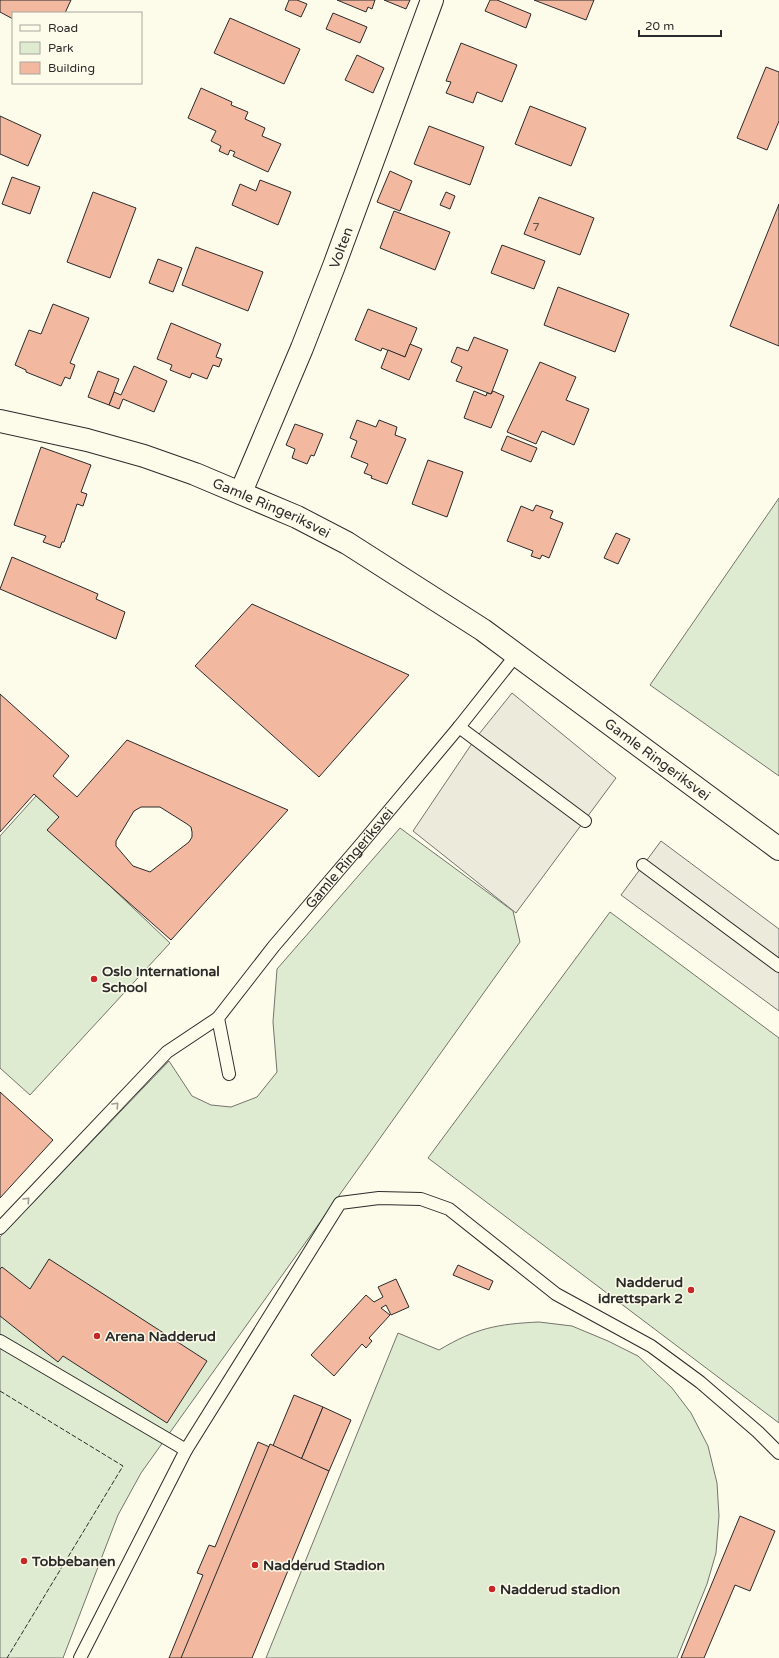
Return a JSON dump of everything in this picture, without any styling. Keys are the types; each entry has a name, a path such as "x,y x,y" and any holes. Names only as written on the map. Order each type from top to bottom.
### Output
{"main road":[{"name":"Volten","path":"241,492 302,348 334,266 432,0"},
{"name":"Gamle Ringeriksvei","path":"0,420 87,440 130,452 195,474 241,492 297,517 346,543 483,630 779,848"}],"lane":[{"name":"Gamle Ringeriksvei","path":"0,1228 167,1052 218,1018 274,946 459,727 516,655"},
{"path":"459,727 584,821"},
{"path":"643,865 779,966"},
{"path":"218,1018 229,1074"},
{"path":"80,1658 186,1450 340,1203 379,1198 421,1198 449,1209 556,1294 657,1351 700,1382 758,1432 779,1453"},
{"path":"0,1341 186,1450"}],"green space":[{"path":"779,498 779,776 650,685"},
{"path":"36,796 61,817 51,830 170,943 30,1095 0,1068 0,836"},
{"path":"400,828 513,911 520,942 141,1473 118,1515 63,1658 0,1658 0,1237 169,1061 192,1096 211,1105 231,1107 257,1097 277,1072 273,1022 277,969"},
{"name":"Nadderud idrettspark 2","path":"610,912 779,1038 779,1423 428,1158"},
{"path":"539,1322 572,1326 608,1341 638,1356 672,1388 691,1413 708,1446 717,1483 719,1516 716,1553 707,1584 677,1658 266,1658 398,1333 439,1350 464,1337 487,1328 511,1324"}],"shaded area":[{"path":"512,693 616,778 516,913 413,831 475,739"},
{"path":"661,841 779,929 779,1011 621,895"}],"building":[{"path":"0,0 71,0 65,12 12,12 12,18 0,12"},
{"path":"289,0 297,0 307,4 301,17 285,10"},
{"path":"337,0 375,0 372,9 368,7 366,12"},
{"path":"384,0 410,0 406,9"},
{"path":"490,0 497,0 531,14 526,28 485,11"},
{"path":"534,0 594,0 586,20"},
{"path":"333,13 367,27 360,43 326,29"},
{"path":"230,18 300,49 284,84 214,53"},
{"path":"461,43 517,65 502,102 477,92 473,103 446,93 451,82 446,81"},
{"path":"357,55 384,68 373,93 345,80"},
{"path":"766,67 779,72 779,121 767,150 737,138"},
{"path":"201,88 232,102 231,105 248,112 245,119 265,128 262,136 281,144 268,172 233,156 235,152 230,150 228,155 219,151 221,146 211,141 216,131 188,118"},
{"path":"530,106 586,128 571,166 515,144"},
{"path":"0,116 41,135 28,166 0,154"},
{"path":"429,126 484,147 470,185 414,164"},
{"path":"390,171 412,181 400,211 377,202"},
{"path":"12,177 40,187 30,214 2,204"},
{"path":"260,180 291,192 278,225 232,205 240,184 256,191"},
{"path":"93,192 136,208 110,278 67,262"},
{"path":"446,192 455,196 450,209 440,205"},
{"path":"539,197 594,218 580,255 524,234"},
{"path":"779,204 779,346 730,326"},
{"path":"394,211 450,232 435,270 380,248"},
{"path":"502,245 545,261 534,289 491,273"},
{"path":"196,247 263,272 248,311 182,285"},
{"path":"158,259 182,268 173,292 149,283"},
{"path":"558,287 629,314 615,352 544,325"},
{"path":"53,304 89,318 70,363 75,365 70,379 65,377 61,386 26,372 26,370 15,365 29,330 41,334"},
{"path":"368,309 417,328 405,357 382,348 381,351 355,340"},
{"path":"171,323 221,344 216,357 222,359 219,367 213,365 207,379 192,373 190,378 170,370 172,365 157,359"},
{"path":"474,337 508,350 491,394 456,381 462,367 451,362 457,347 468,351"},
{"path":"410,344 422,349 409,380 381,368 388,350 405,357"},
{"path":"540,362 576,377 566,400 589,409 574,445 542,431 536,444 507,432"},
{"path":"134,366 167,381 154,412 123,399 119,409 109,405 114,392 121,395"},
{"path":"98,371 119,379 109,405 88,397"},
{"path":"474,391 486,396 487,393 491,394 493,391 504,396 491,428 464,418"},
{"path":"357,420 376,427 379,420 397,427 395,435 406,439 387,484 371,478 372,476 364,473 368,464 351,457 357,441 350,438"},
{"path":"295,424 323,434 314,456 311,455 307,464 292,458 295,449 286,445"},
{"path":"507,436 537,448 531,462 501,450"},
{"path":"41,447 91,465 81,492 87,494 83,506 77,504 64,542 62,542 60,548 43,542 46,536 14,525"},
{"path":"428,460 463,472 447,517 412,504"},
{"path":"536,505 553,511 550,518 563,523 549,558 542,555 540,559 531,556 533,551 507,541 521,506 533,511"},
{"path":"616,533 630,539 618,564 604,558"},
{"path":"12,557 98,594 96,599 125,612 116,639 0,589"},
{"path":"252,604 409,675 319,777 195,666"},
{"path":"0,694 69,756 53,776 77,797 127,740 288,810 171,940 47,830 59,817 34,794 0,832","holes":["141,807 160,807 191,827 192,837 189,842 150,872 133,866 116,846 116,841 134,811"]},
{"path":"0,1092 53,1140 0,1198"},
{"name":"Arena Nadderud","path":"49,1259 207,1361 167,1423 63,1356 58,1362 0,1316 0,1269 2,1267 30,1289"},
{"path":"458,1265 493,1281 489,1290 453,1275"},
{"path":"396,1279 409,1307 391,1315 386,1305 381,1308 390,1315 369,1338 372,1341 366,1348 362,1344 334,1376 311,1355 366,1295 374,1302 383,1297 378,1287"},
{"name":"Nadderud Stadion","path":"294,1395 323,1407 301,1460 317,1466 237,1658 169,1658 203,1575 197,1573 209,1545 215,1547 258,1442 272,1448"},
{"path":"323,1407 351,1420 329,1471 301,1460"},
{"name":"Nadderud Stadion","path":"270,1444 329,1471 252,1658 181,1658"},
{"path":"740,1516 775,1531 750,1591 735,1585 704,1658 681,1658"}],"fence":[{"path":"0,1391 123,1466 7,1658"}],"place":[{"name":"Oslo International School","path":"94,979"},
{"name":"Nadderud idrettspark 2","path":"691,1290"},
{"name":"Arena Nadderud","path":"97,1336"},
{"name":"Tobbebanen","path":"24,1561"},
{"name":"Nadderud Stadion","path":"255,1565"},
{"name":"Nadderud stadion","path":"492,1589"}]}
